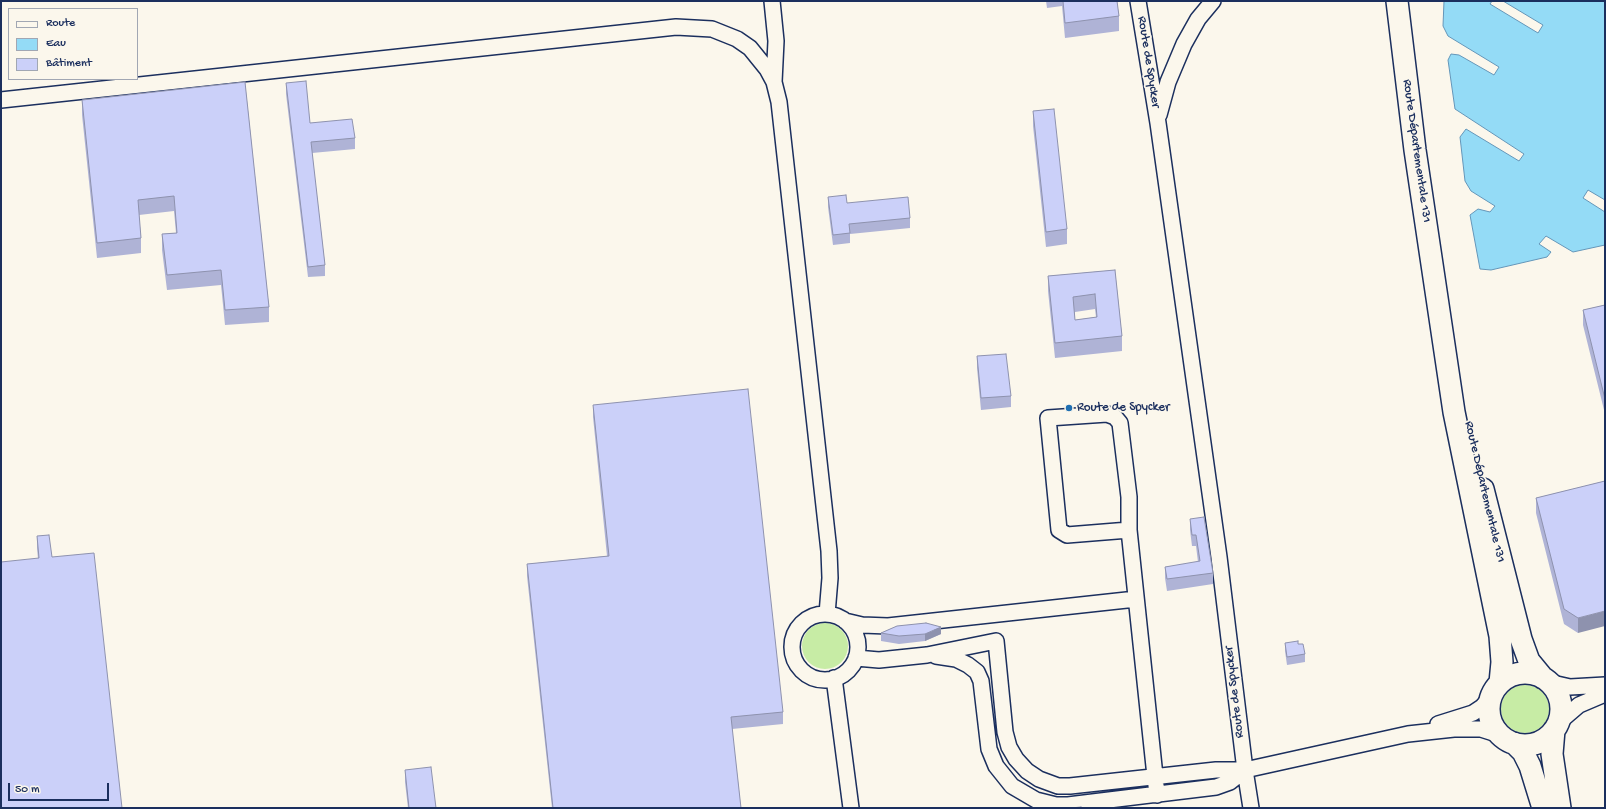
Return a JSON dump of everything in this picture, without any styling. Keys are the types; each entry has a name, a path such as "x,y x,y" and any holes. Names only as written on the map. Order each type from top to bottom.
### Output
{"main road":[{"name":"Route Départementale 131","path":"1397,1 1415,150 1458,433 1500,636 1502,662 1496,690"},
{"name":"Route Départementale 131","path":"1439,301 1497,549 1518,629 1529,660 1546,680"},
{"path":"1543,808 1530,766 1523,752 1495,729 1490,717 1489,705 1496,690 1509,677 1520,673 1532,674 1546,680 1556,691 1560,702 1560,715 1556,726 1552,754 1560,808"},
{"path":"1507,739 1526,745 1538,742 1549,736 1556,726"}],"street":[{"path":"772,1 776,41 774,82 779,102 829,551 830,578 827,614"},
{"name":"Route de Spycker","path":"1138,1 1158,123 1219,557 1251,808"},
{"name":"Route de Spycker","path":"1158,123 1164,92 1175,64 1191,30 1213,1"},
{"path":"1,100 684,27 712,29 737,39 759,58 774,82"},
{"path":"1129,530 1067,535 1061,533 1058,527 1048,418 1101,414 1111,415 1118,420 1121,428 1129,496 1129,530 1157,795"},
{"path":"888,626 872,634 857,653 849,670 834,678 820,679 807,674 797,663 793,650 795,636 802,624 814,616 827,614 837,616 845,621 862,625 888,626 1136,599"},
{"path":"845,621 856,635 857,653"},
{"path":"857,653 879,660 927,655 996,641 1007,740 1012,753 1020,765 1039,779 1063,786 1216,770 1245,770 1408,734 1473,712 1482,707 1496,690"},
{"path":"927,655 956,660 968,665 976,672 981,681 991,754 1003,777 1023,794 1042,802 1062,805 1157,795 1221,786 1230,782 1245,770"},
{"path":"834,678 851,808"},
{"path":"1546,680 1570,686 1605,685"},
{"path":"1556,726 1569,712 1579,705 1605,694"},
{"path":"1408,734 1468,728 1481,729 1507,739"}],"green space":[{"path":"821,623 829,623 838,627 844,633 848,646 844,659 838,665 829,669 821,669 812,665 806,659 802,650 802,642 806,633 812,627"},
{"path":"1525,685 1534,687 1542,692 1547,700 1549,709 1547,718 1542,726 1534,731 1525,733 1516,731 1508,726 1503,718 1501,709 1503,700 1508,692 1516,687"}],"water":[{"path":"1444,1 1492,1 1490,4 1538,33 1543,25 1503,1 1605,1 1605,200 1588,190 1583,198 1605,212 1605,245 1573,252 1546,236 1539,244 1551,252 1547,257 1491,270 1480,269 1470,215 1478,209 1490,212 1495,206 1471,191 1465,181 1460,137 1466,129 1519,161 1524,154 1455,109 1448,60 1451,54 1459,55 1494,75 1499,67 1448,36 1443,26"}],"building":[{"path":"1063,1 1117,1 1119,16 1065,23"},
{"path":"306,81 310,123 352,119 355,138 311,142 325,265 308,267 286,83"},
{"path":"245,82 269,307 225,310 221,270 167,275 162,234 177,233 174,196 138,200 141,238 97,243 82,100"},
{"path":"1054,109 1067,229 1046,232 1033,111"},
{"path":"846,195 847,203 908,197 910,218 849,224 850,233 833,235 828,197"},
{"path":"1115,270 1122,336 1055,343 1048,276","holes":["1095,294 1097,317 1075,320 1073,297"]},
{"path":"1605,305 1605,399 1583,310"},
{"path":"1006,354 1011,396 981,398 977,356"},
{"path":"748,389 783,712 731,717 741,808 553,808 527,564 609,556 593,405"},
{"path":"1605,481 1605,611 1578,618 1564,609 1536,498"},
{"path":"1204,517 1213,573 1167,579 1165,567 1200,561 1196,535 1192,535 1190,519"},
{"path":"49,535 52,557 94,553 122,808 1,808 1,562 39,558 37,536"},
{"path":"926,623 941,627 925,634 899,636 881,633 897,626"},
{"path":"1298,641 1298,644 1303,644 1305,654 1287,657 1285,643"},
{"path":"431,767 436,808 409,808 405,770"}],"place":[{"name":"Route de Spycker","path":"1069,408"}]}
